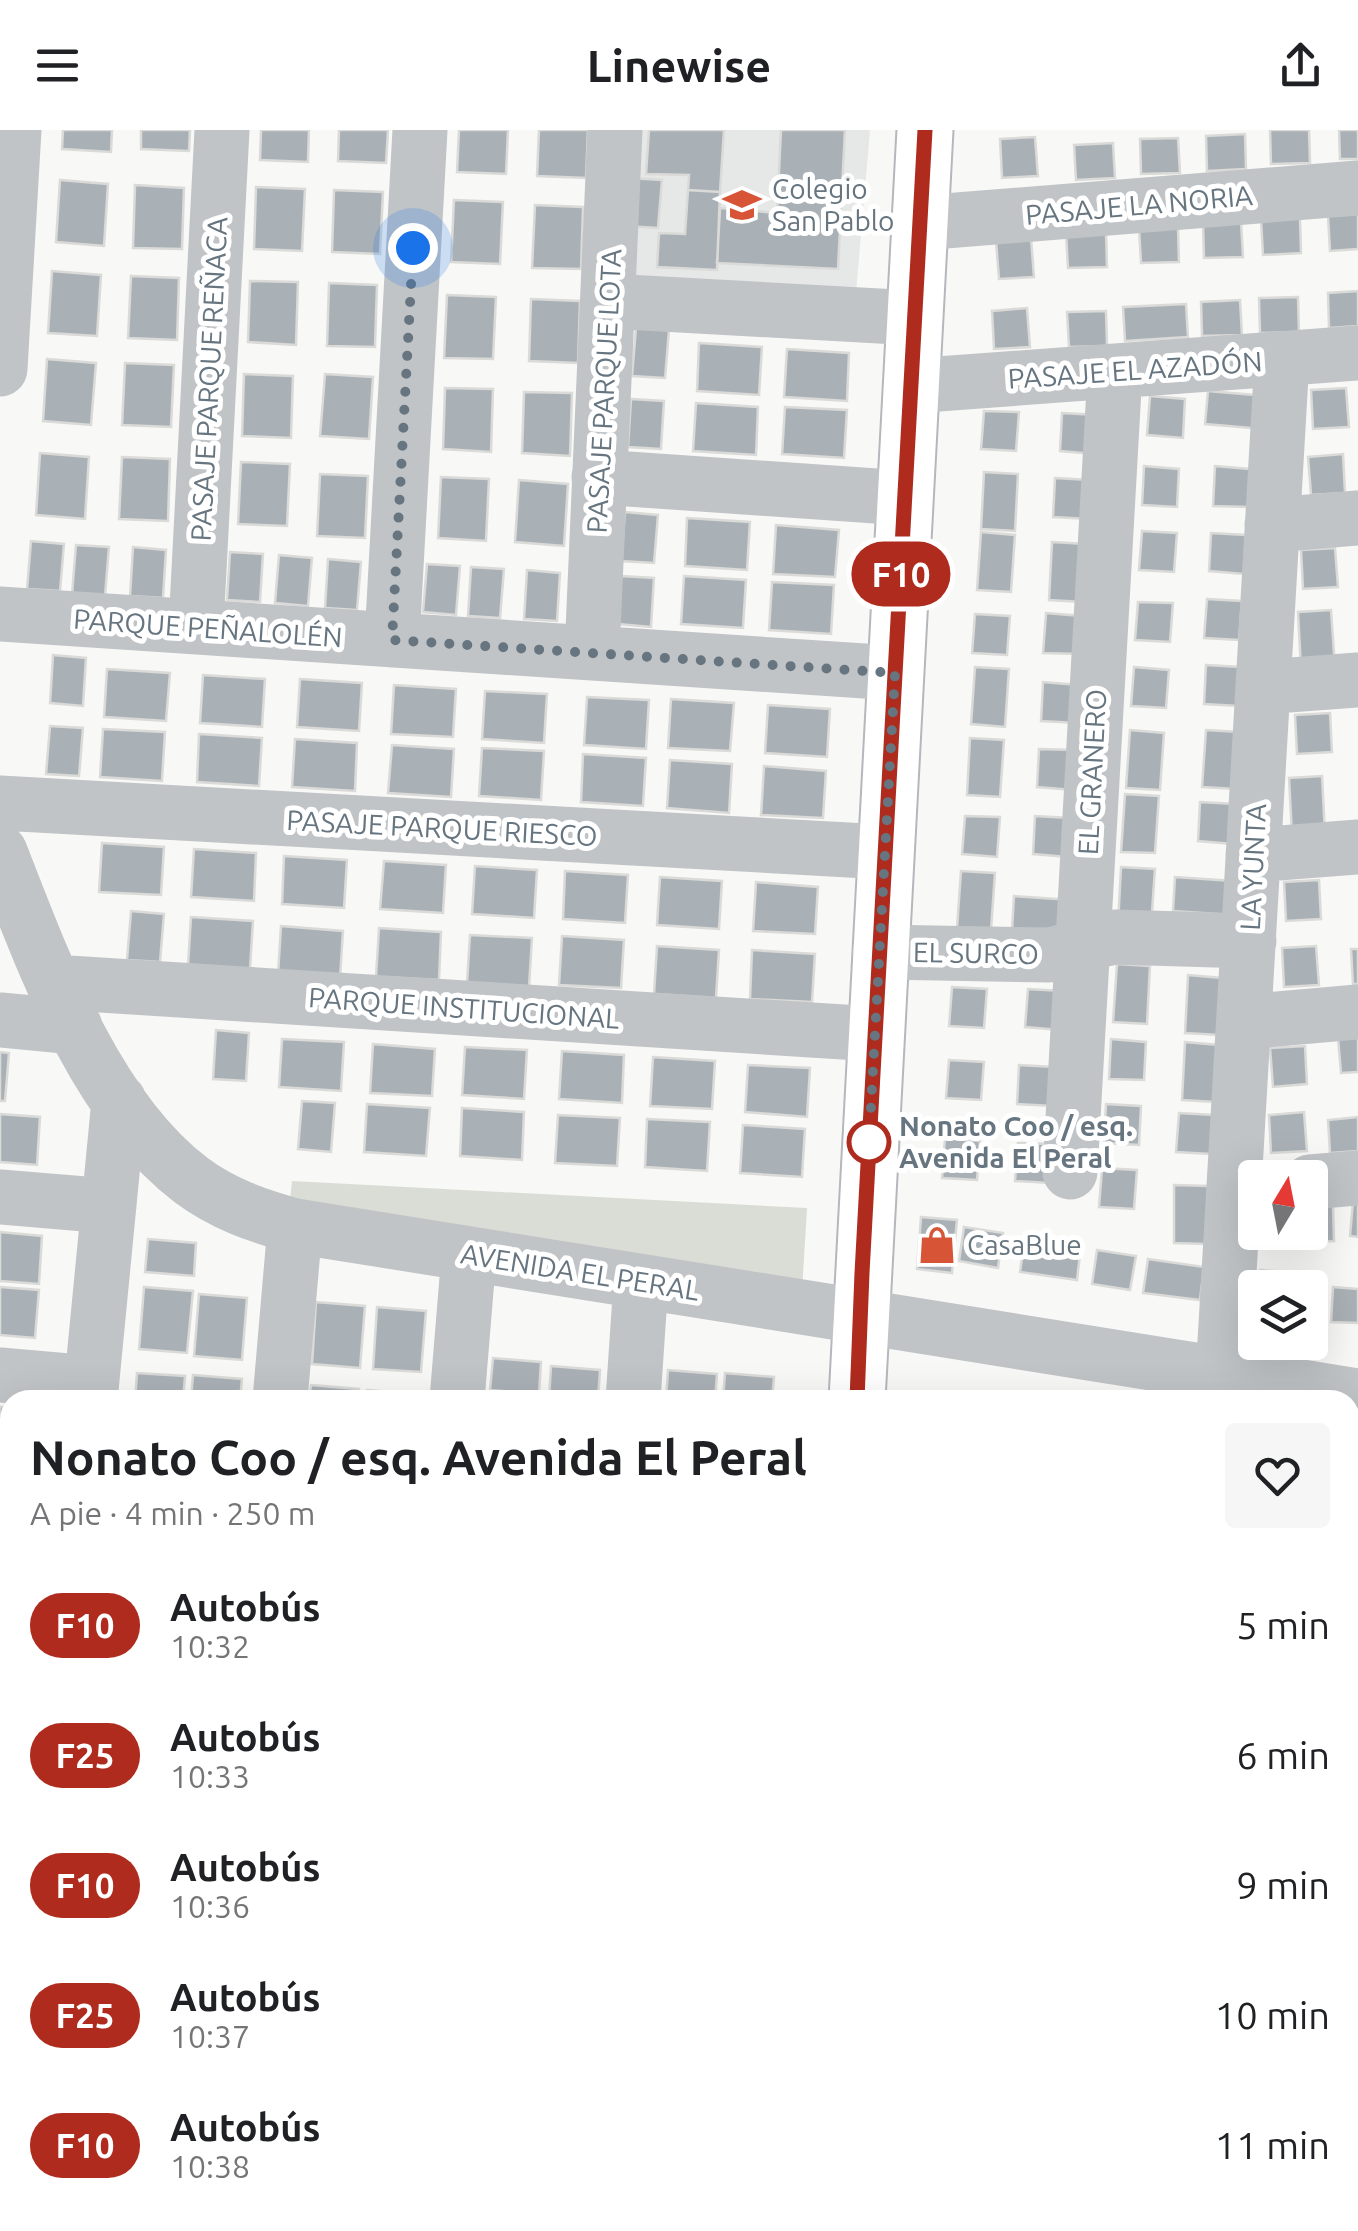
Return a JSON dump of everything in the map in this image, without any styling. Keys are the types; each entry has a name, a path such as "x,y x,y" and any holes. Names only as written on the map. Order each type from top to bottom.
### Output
{"main road":[{"path":"856,1390 925,130"}],"street":[{"path":"0,368 14,130"},
{"name":"PASAJE PARQUE REÑACA","path":"196,627 222,130"},
{"path":"392,640 420,130"},
{"name":"PASAJE PARQUE LOTA","path":"592,653 616,130"},
{"name":"PASAJE LA NORIA","path":"920,223 1358,188"},
{"path":"608,301 915,318"},
{"name":"PASAJE EL AZADÓN","path":"911,386 1358,353"},
{"name":"LA YUNTA","path":"1244,1160 1244,1022 1282,359"},
{"name":"EL GRANERO","path":"1070,1172 1115,371"},
{"path":"600,478 905,498"},
{"path":"1272,525 1358,518"},
{"name":"PARQUE PEÑALOLÉN","path":"0,614 895,673"},
{"path":"1263,687 1358,680"},
{"name":"PASAJE PARQUE RIESCO","path":"0,803 885,852"},
{"path":"1253,855 1358,847"},
{"name":"AVENIDA EL PERAL","path":"0,852 64,1005 140,1131 193,1182 256,1216 296,1226 1318,1390"},
{"name":"EL SURCO","path":"880,952 1049,955 1115,937 1248,941"},
{"name":"PARQUE INSTITUCIONAL","path":"0,1020 64,1005 875,1034"},
{"path":"1244,1022 1358,1012"},
{"path":"90,1390 119,1101"},
{"path":"1328,1180 1358,1178"},
{"path":"0,1197 109,1206"},
{"path":"281,1390 296,1226"},
{"name":"LA YUNTA","path":"1223,1376 1238,1241"},
{"path":"458,1390 469,1254"},
{"path":"634,1390 642,1282"},
{"path":"0,1375 84,1390"}],"shaded area":[{"name":"Colegio San Pablo","path":"624,130 870,130 856,293 616,279"},
{"path":"292,1181 807,1208 802,1291 290,1200"}],"building":[{"path":"63,130 112,130 111,152 62,149"},
{"path":"141,130 190,130 189,151 141,149"},
{"path":"261,130 309,130 308,162 260,160"},
{"path":"339,130 388,130 386,163 338,161"},
{"path":"459,130 508,130 506,174 457,172"},
{"path":"539,130 588,130 586,178 537,176"},
{"path":"649,130 724,130 720,192 688,190 689,175 646,174"},
{"path":"781,130 845,130 838,269 717,263 720,208 777,213"},
{"path":"1270,130 1309,130 1310,163 1271,164"},
{"path":"1339,130 1358,130 1358,159 1340,159"},
{"path":"1245,134 1246,169 1207,171 1206,136"},
{"path":"1035,137 1038,176 1002,178 1000,139"},
{"path":"1178,138 1180,173 1141,174 1140,139"},
{"path":"1113,143 1115,178 1076,180 1074,145"},
{"path":"629,178 662,180 658,228 625,226"},
{"path":"60,180 108,184 104,246 56,242"},
{"path":"135,185 184,188 182,249 133,248"},
{"path":"256,187 305,189 302,251 254,249"},
{"path":"334,190 383,192 380,254 332,252"},
{"path":"688,190 720,192 717,270 657,267 659,233 685,234"},
{"path":"454,200 503,202 500,264 451,262"},
{"path":"535,205 583,207 581,269 532,268"},
{"path":"1358,214 1358,249 1330,251 1328,216"},
{"path":"1300,218 1301,253 1263,255 1261,220"},
{"path":"1241,222 1243,257 1204,258 1203,223"},
{"path":"1178,227 1179,262 1141,263 1139,228"},
{"path":"1106,232 1107,267 1068,268 1066,233"},
{"path":"1031,238 1034,277 999,279 996,241"},
{"path":"52,271 101,275 97,336 48,333"},
{"path":"131,276 179,278 177,340 128,338"},
{"path":"250,281 298,282 296,345 248,342"},
{"path":"329,283 377,285 375,347 327,346"},
{"path":"1358,291 1358,326 1329,328 1328,293"},
{"path":"447,295 496,297 493,359 444,358"},
{"path":"1298,297 1299,332 1260,333 1259,298"},
{"path":"531,299 580,301 578,363 529,361"},
{"path":"1240,300 1242,335 1202,336 1201,302"},
{"path":"1186,304 1188,337 1125,341 1123,307"},
{"path":"1027,308 1030,347 994,349 992,311"},
{"path":"1106,311 1107,346 1069,347 1067,312"},
{"path":"636,328 669,330 665,378 632,376"},
{"path":"699,343 762,347 759,395 697,391"},
{"path":"787,349 849,353 847,401 784,397"},
{"path":"47,359 96,363 91,425 43,421"},
{"path":"125,363 174,365 171,427 122,425"},
{"path":"244,374 293,376 291,438 242,436"},
{"path":"325,374 373,377 369,439 320,436"},
{"path":"445,388 493,389 491,452 443,449"},
{"path":"1346,388 1349,427 1313,429 1311,390"},
{"path":"1208,391 1266,396 1263,429 1205,424"},
{"path":"524,392 572,393 570,456 522,453"},
{"path":"1150,396 1185,399 1183,438 1147,435"},
{"path":"631,399 664,401 661,449 628,447"},
{"path":"696,403 758,407 756,455 693,451"},
{"path":"785,407 847,410 844,458 782,454"},
{"path":"984,411 1019,412 1016,451 981,449"},
{"path":"1062,413 1097,415 1094,454 1060,451"},
{"path":"40,453 89,457 85,519 36,515"},
{"path":"1343,454 1345,493 1311,495 1308,457"},
{"path":"122,457 170,459 168,521 119,519"},
{"path":"241,462 290,464 287,526 238,524"},
{"path":"1144,466 1179,469 1177,507 1142,505"},
{"path":"1215,466 1250,469 1248,507 1213,506"},
{"path":"984,472 1018,474 1015,531 981,529"},
{"path":"320,474 368,476 365,538 317,536"},
{"path":"441,477 489,479 486,541 438,538"},
{"path":"1055,478 1090,480 1088,519 1053,517"},
{"path":"519,480 568,484 564,546 515,542"},
{"path":"625,512 658,515 654,563 621,561"},
{"path":"687,518 750,522 747,570 685,566"},
{"path":"776,525 839,530 835,577 773,574"},
{"path":"1142,531 1177,533 1174,572 1139,570"},
{"path":"981,532 1015,535 1011,592 977,590"},
{"path":"1211,533 1246,535 1244,574 1209,571"},
{"path":"31,541 64,544 60,591 27,589"},
{"path":"1052,542 1086,544 1083,602 1049,600"},
{"path":"76,545 109,547 105,596 72,594"},
{"path":"133,547 166,550 163,598 130,596"},
{"path":"1335,548 1338,587 1303,589 1301,550"},
{"path":"230,552 263,554 260,602 227,600"},
{"path":"279,555 312,558 308,606 275,603"},
{"path":"328,559 361,562 357,610 325,608"},
{"path":"427,564 460,566 456,615 423,612"},
{"path":"471,567 504,569 500,618 468,616"},
{"path":"527,570 560,573 557,621 524,619"},
{"path":"621,576 654,578 651,627 618,624"},
{"path":"684,576 746,580 743,628 681,624"},
{"path":"772,582 834,585 831,634 769,630"},
{"path":"1207,599 1242,601 1239,640 1204,638"},
{"path":"1138,602 1173,603 1170,642 1135,640"},
{"path":"1331,610 1335,667 1301,669 1298,612"},
{"path":"1046,613 1081,616 1078,654 1043,653"},
{"path":"975,614 1010,616 1007,655 972,653"},
{"path":"53,655 86,658 83,706 50,703"},
{"path":"1206,665 1241,667 1239,706 1204,704"},
{"path":"975,667 1009,669 1005,727 971,724"},
{"path":"1134,667 1169,670 1166,708 1131,706"},
{"path":"107,669 170,673 166,721 104,717"},
{"path":"203,675 265,679 262,727 200,723"},
{"path":"300,679 362,683 359,731 297,727"},
{"path":"1043,682 1078,685 1076,723 1041,721"},
{"path":"394,685 456,689 453,737 391,734"},
{"path":"485,691 547,694 544,743 482,739"},
{"path":"587,697 649,700 646,749 584,745"},
{"path":"671,699 734,703 730,751 668,748"},
{"path":"768,705 830,709 827,757 765,753"},
{"path":"1330,713 1332,752 1297,754 1295,715"},
{"path":"50,726 83,728 79,776 46,774"},
{"path":"103,729 165,732 162,781 100,777"},
{"path":"1130,730 1164,733 1160,790 1126,788"},
{"path":"1206,730 1240,732 1236,789 1202,787"},
{"path":"199,734 262,738 259,786 197,782"},
{"path":"970,738 1004,740 1000,797 967,795"},
{"path":"295,739 357,743 355,791 292,787"},
{"path":"392,745 454,749 451,797 388,793"},
{"path":"482,748 544,751 541,800 479,796"},
{"path":"1039,749 1074,750 1072,790 1037,787"},
{"path":"583,754 646,758 643,806 581,802"},
{"path":"670,760 732,764 729,813 667,808"},
{"path":"764,766 826,771 823,818 761,815"},
{"path":"1322,776 1325,834 1292,835 1289,778"},
{"path":"1125,794 1159,796 1155,853 1121,852"},
{"path":"1200,802 1235,804 1233,844 1198,841"},
{"path":"965,816 1000,817 997,857 962,854"},
{"path":"1035,816 1070,818 1068,857 1033,854"},
{"path":"102,843 164,847 161,895 99,892"},
{"path":"194,849 256,853 254,901 191,897"},
{"path":"284,856 347,860 344,908 282,904"},
{"path":"384,861 446,865 443,913 380,909"},
{"path":"475,866 537,870 534,918 472,914"},
{"path":"1121,867 1155,869 1151,926 1118,924"},
{"path":"565,871 628,875 625,923 563,919"},
{"path":"961,871 995,873 991,930 957,928"},
{"path":"660,877 722,881 719,929 657,925"},
{"path":"1175,877 1233,881 1231,915 1173,911"},
{"path":"1319,880 1321,919 1286,921 1284,882"},
{"path":"756,882 818,887 815,934 753,931"},
{"path":"1014,896 1072,900 1070,934 1012,930"},
{"path":"131,911 164,914 160,962 127,960"},
{"path":"191,917 253,921 250,969 188,965"},
{"path":"281,926 343,931 340,978 278,974"},
{"path":"379,928 441,932 439,980 376,977"},
{"path":"470,935 532,938 529,987 467,983"},
{"path":"562,936 624,940 621,988 559,985"},
{"path":"657,946 719,950 716,998 654,994"},
{"path":"1316,946 1319,985 1284,987 1282,948"},
{"path":"1351,949 1358,949 1358,984 1353,984"},
{"path":"752,950 815,954 812,1002 750,999"},
{"path":"1117,964 1150,966 1147,1024 1113,1022"},
{"path":"1188,975 1222,978 1219,1035 1185,1033"},
{"path":"952,987 987,989 984,1028 949,1026"},
{"path":"1028,989 1063,991 1060,1030 1025,1027"},
{"path":"216,1030 249,1033 246,1081 213,1079"},
{"path":"1358,1037 1358,1072 1341,1073 1338,1038"},
{"path":"282,1039 344,1042 341,1091 279,1087"},
{"path":"1111,1039 1146,1042 1144,1080 1109,1079"},
{"path":"1185,1042 1219,1045 1216,1102 1182,1100"},
{"path":"373,1044 435,1049 432,1096 370,1093"},
{"path":"1305,1046 1307,1084 1273,1087 1270,1048"},
{"path":"465,1047 527,1050 524,1099 462,1095"},
{"path":"562,1051 624,1055 622,1103 559,1099"},
{"path":"0,1052 9,1053 5,1101 0,1101"},
{"path":"653,1057 715,1061 712,1109 650,1106"},
{"path":"949,1060 984,1062 981,1100 946,1098"},
{"path":"748,1065 810,1068 807,1117 745,1112"},
{"path":"1019,1065 1054,1067 1052,1106 1017,1104"},
{"path":"302,1101 335,1103 331,1152 298,1149"},
{"path":"367,1104 430,1108 426,1156 364,1152"},
{"path":"1106,1104 1141,1106 1139,1145 1104,1143"},
{"path":"462,1108 524,1112 522,1160 460,1156"},
{"path":"1304,1112 1307,1151 1271,1153 1269,1115"},
{"path":"1179,1113 1214,1115 1211,1154 1176,1152"},
{"path":"0,1114 40,1117 37,1165 0,1162"},
{"path":"558,1115 620,1118 617,1166 555,1163"},
{"path":"1358,1117 1358,1151 1330,1153 1328,1120"},
{"path":"647,1119 710,1122 707,1171 645,1167"},
{"path":"743,1125 805,1129 802,1177 740,1173"},
{"path":"945,1138 980,1141 977,1180 942,1178"},
{"path":"1018,1143 1053,1144 1050,1183 1015,1181"},
{"path":"1102,1168 1137,1170 1134,1209 1099,1207"},
{"path":"1174,1185 1208,1186 1207,1244 1174,1243"},
{"path":"1353,1202 1358,1203 1358,1237 1350,1236"},
{"path":"1328,1206 1333,1206 1334,1241 1328,1241"},
{"name":"CasaBlue","path":"921,1217 957,1220 952,1273 917,1269"},
{"path":"964,1227 1003,1233 998,1268 959,1261"},
{"path":"0,1232 42,1236 39,1284 0,1281"},
{"path":"1025,1238 1081,1246 1077,1280 1020,1272"},
{"path":"148,1239 196,1243 194,1276 145,1272"},
{"path":"1097,1250 1136,1256 1130,1290 1092,1284"},
{"path":"1148,1259 1204,1267 1200,1300 1143,1293"},
{"path":"0,1287 39,1290 35,1338 0,1335"},
{"path":"144,1287 193,1291 187,1353 139,1349"},
{"path":"1333,1287 1358,1289 1358,1323 1331,1322"},
{"path":"199,1294 247,1298 242,1360 194,1356"},
{"path":"316,1302 365,1306 360,1368 312,1364"},
{"path":"377,1307 426,1311 421,1372 373,1369"},
{"path":"493,1358 541,1362 539,1390 490,1390"},
{"path":"551,1366 600,1370 599,1390 550,1390"},
{"path":"668,1370 717,1374 716,1390 667,1390"},
{"path":"137,1373 185,1376 184,1390 136,1390"},
{"path":"725,1373 774,1377 773,1390 724,1390"},
{"path":"193,1375 242,1379 241,1390 192,1390"},
{"path":"311,1385 359,1389 359,1390 310,1390"}],"bus line":[{"name":"F10","path":"857,1390 925,130"}],"place":[{"name":"Colegio San Pablo","path":"742,205"},
{"name":"Nonato Coo / esq. Avenida El Peral","path":"869,1142"},
{"name":"CasaBlue","path":"937,1245"}],"route":[{"path":"413,248 392,640 895,673 869,1142"}]}
